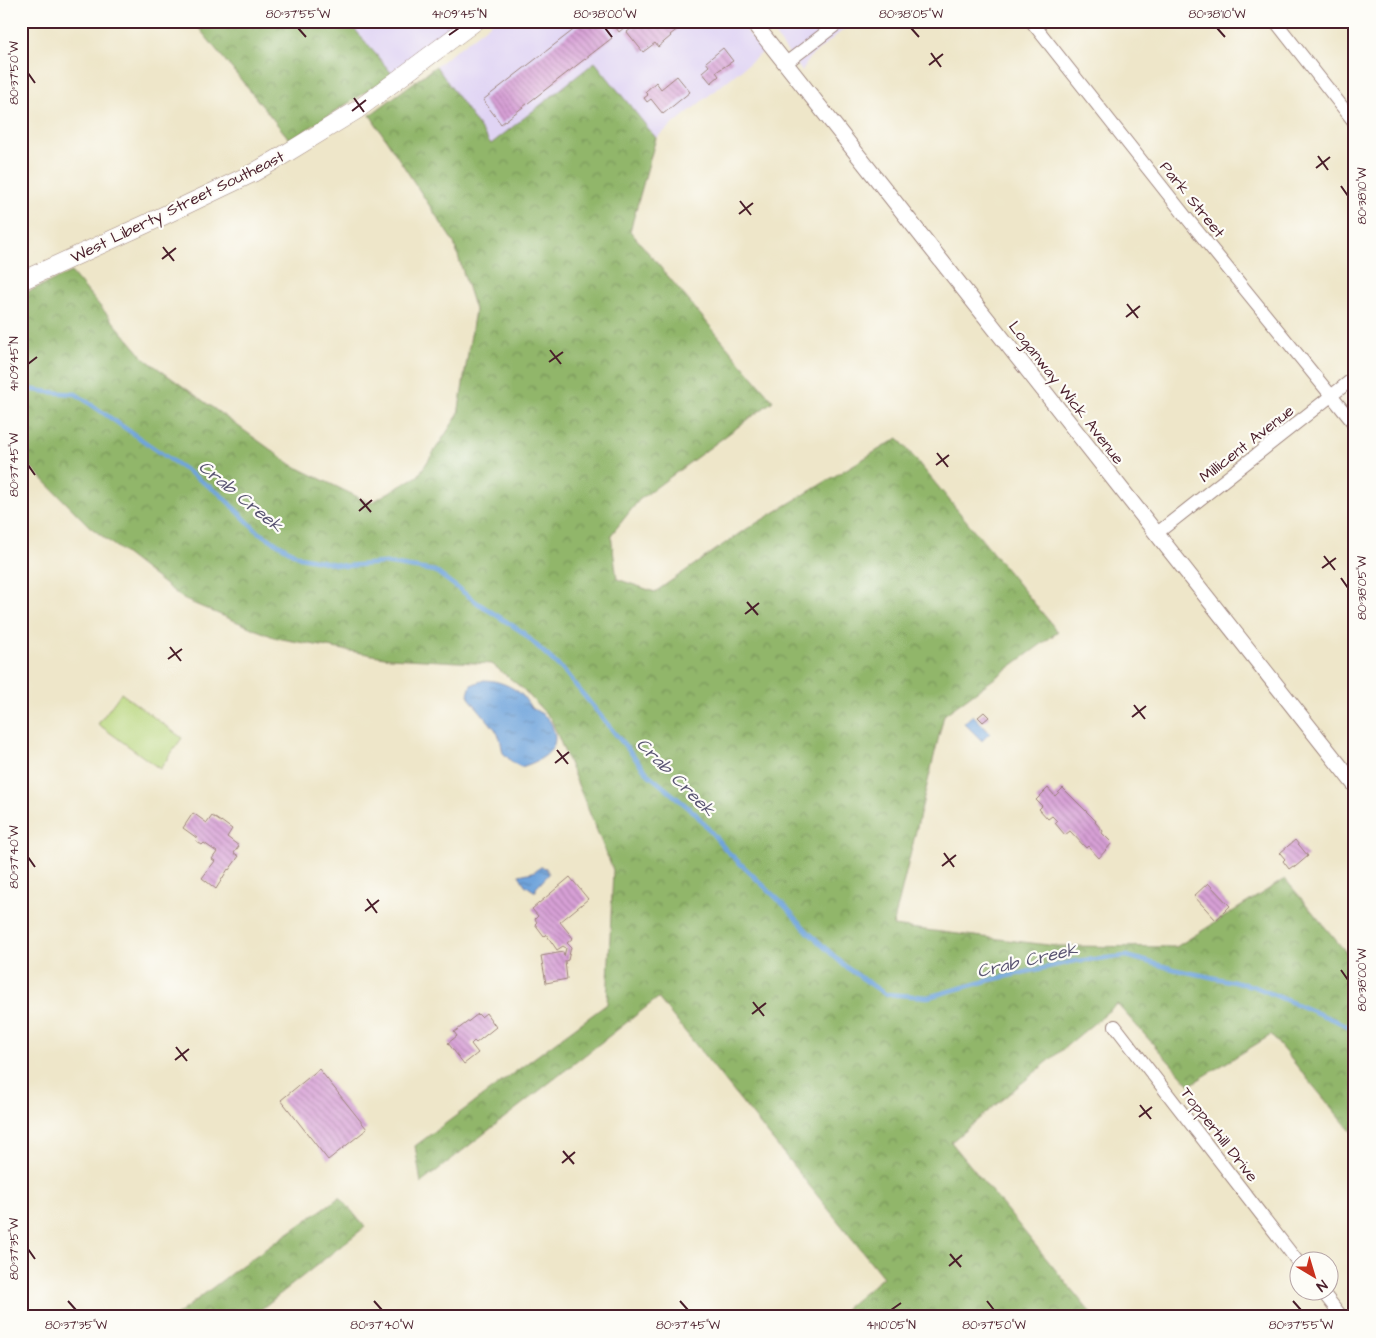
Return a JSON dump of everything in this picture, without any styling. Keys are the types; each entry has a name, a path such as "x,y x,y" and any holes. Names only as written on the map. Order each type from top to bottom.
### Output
{"main road":[{"name":"West Liberty Street Southeast","path":"21,282 253,173 357,110 476,21"}],"street":[{"name":"Loganway Wick Avenue","path":"752,21 1355,785"},
{"path":"786,63 840,21"},
{"name":"Park Street","path":"1031,21 1180,209 1355,424"},
{"path":"1274,21 1355,123"},
{"name":"Millicent Avenue","path":"1156,534 1355,377"},
{"name":"Topperhill Drive","path":"1116,1026 1289,1250"},
{"path":"1329,1300 1342,1317"}],"shaded area":[{"path":"348,21 462,21 393,75"},
{"path":"494,21 739,21 763,52 656,138 595,62 491,144 436,66"},
{"path":"764,21 854,21 809,58 802,71"}],"green space":[{"path":"193,21 348,21 393,75 290,140"},
{"path":"595,62 656,138 630,231 773,401 639,500 611,535 617,579 655,592 740,533 898,438 1058,632 944,715 893,926 1056,946 1176,947 1285,879 1355,963 1355,1136 1271,1035 1190,1085 1117,1004 951,1142 1094,1317 851,1317 845,1309 883,1277 658,998 421,1183 415,1146 607,1004 613,870 551,719 523,689 492,664 390,658 276,638 185,600 89,526 21,457 21,295 71,272 145,359 292,465 370,503 418,476 458,415 475,310 454,243 370,115 436,66 491,144"},
{"path":"121,693 182,738 160,769 98,724"},
{"path":"340,1197 365,1227 251,1317 174,1317 241,1266"}],"water":[{"path":"484,680 499,682 515,689 532,708 548,719 552,725 555,737 554,744 541,759 521,767 512,762 503,753 500,738 495,729 468,694 471,685"},
{"path":"973,715 990,733 982,741 964,723"},
{"path":"541,867 546,868 549,874 534,891 525,885 519,875 533,872"}],"building":[{"path":"585,21 599,21 612,38 501,124 483,100"},
{"path":"611,21 632,21 619,32"},
{"path":"641,21 680,21 681,23 677,26 679,28 658,47 655,43 643,52 627,32"},
{"path":"723,48 733,61 716,72 719,76 711,83 702,72 709,66 706,62"},
{"path":"677,76 690,92 663,114 651,99 647,102 644,98 648,95 645,92 656,82 661,89"},
{"path":"984,712 989,717 983,722 978,717"},
{"path":"1048,788 1055,796 1063,788 1096,821 1103,831 1102,833 1112,843 1099,858 1088,846 1086,848 1070,831 1065,835 1052,816 1048,819 1039,809 1042,806 1036,800"},
{"path":"193,813 207,823 212,816 221,821 232,829 227,837 239,846 234,853 239,856 228,869 216,889 202,878 215,861 212,859 217,852 204,843 202,845 196,841 197,838 183,828"},
{"path":"1295,840 1308,856 1295,867 1293,866 1289,869 1280,853"},
{"path":"570,877 588,899 560,922 573,938 567,943 571,947 568,960 565,961 567,979 546,983 541,956 563,952 564,956 566,948 563,946 557,950 546,934 544,936 535,924 537,922 535,919 538,916 532,909"},
{"path":"1208,883 1230,906 1216,920 1194,896"},
{"path":"486,1013 496,1027 476,1043 474,1041 471,1044 478,1053 464,1064 448,1043 457,1036 454,1032 478,1014 481,1017"},
{"path":"319,1069 367,1129 328,1160 281,1100"}],"waterway":[{"name":"Crab Creek","path":"21,388 76,394 220,494 258,532 300,557 345,566 384,563 435,571 479,604 521,631 564,671 649,775 695,813 727,851 785,906 809,933 846,967 885,994 928,997 990,980 1075,961 1127,956 1177,970 1253,986 1355,1029"}]}
